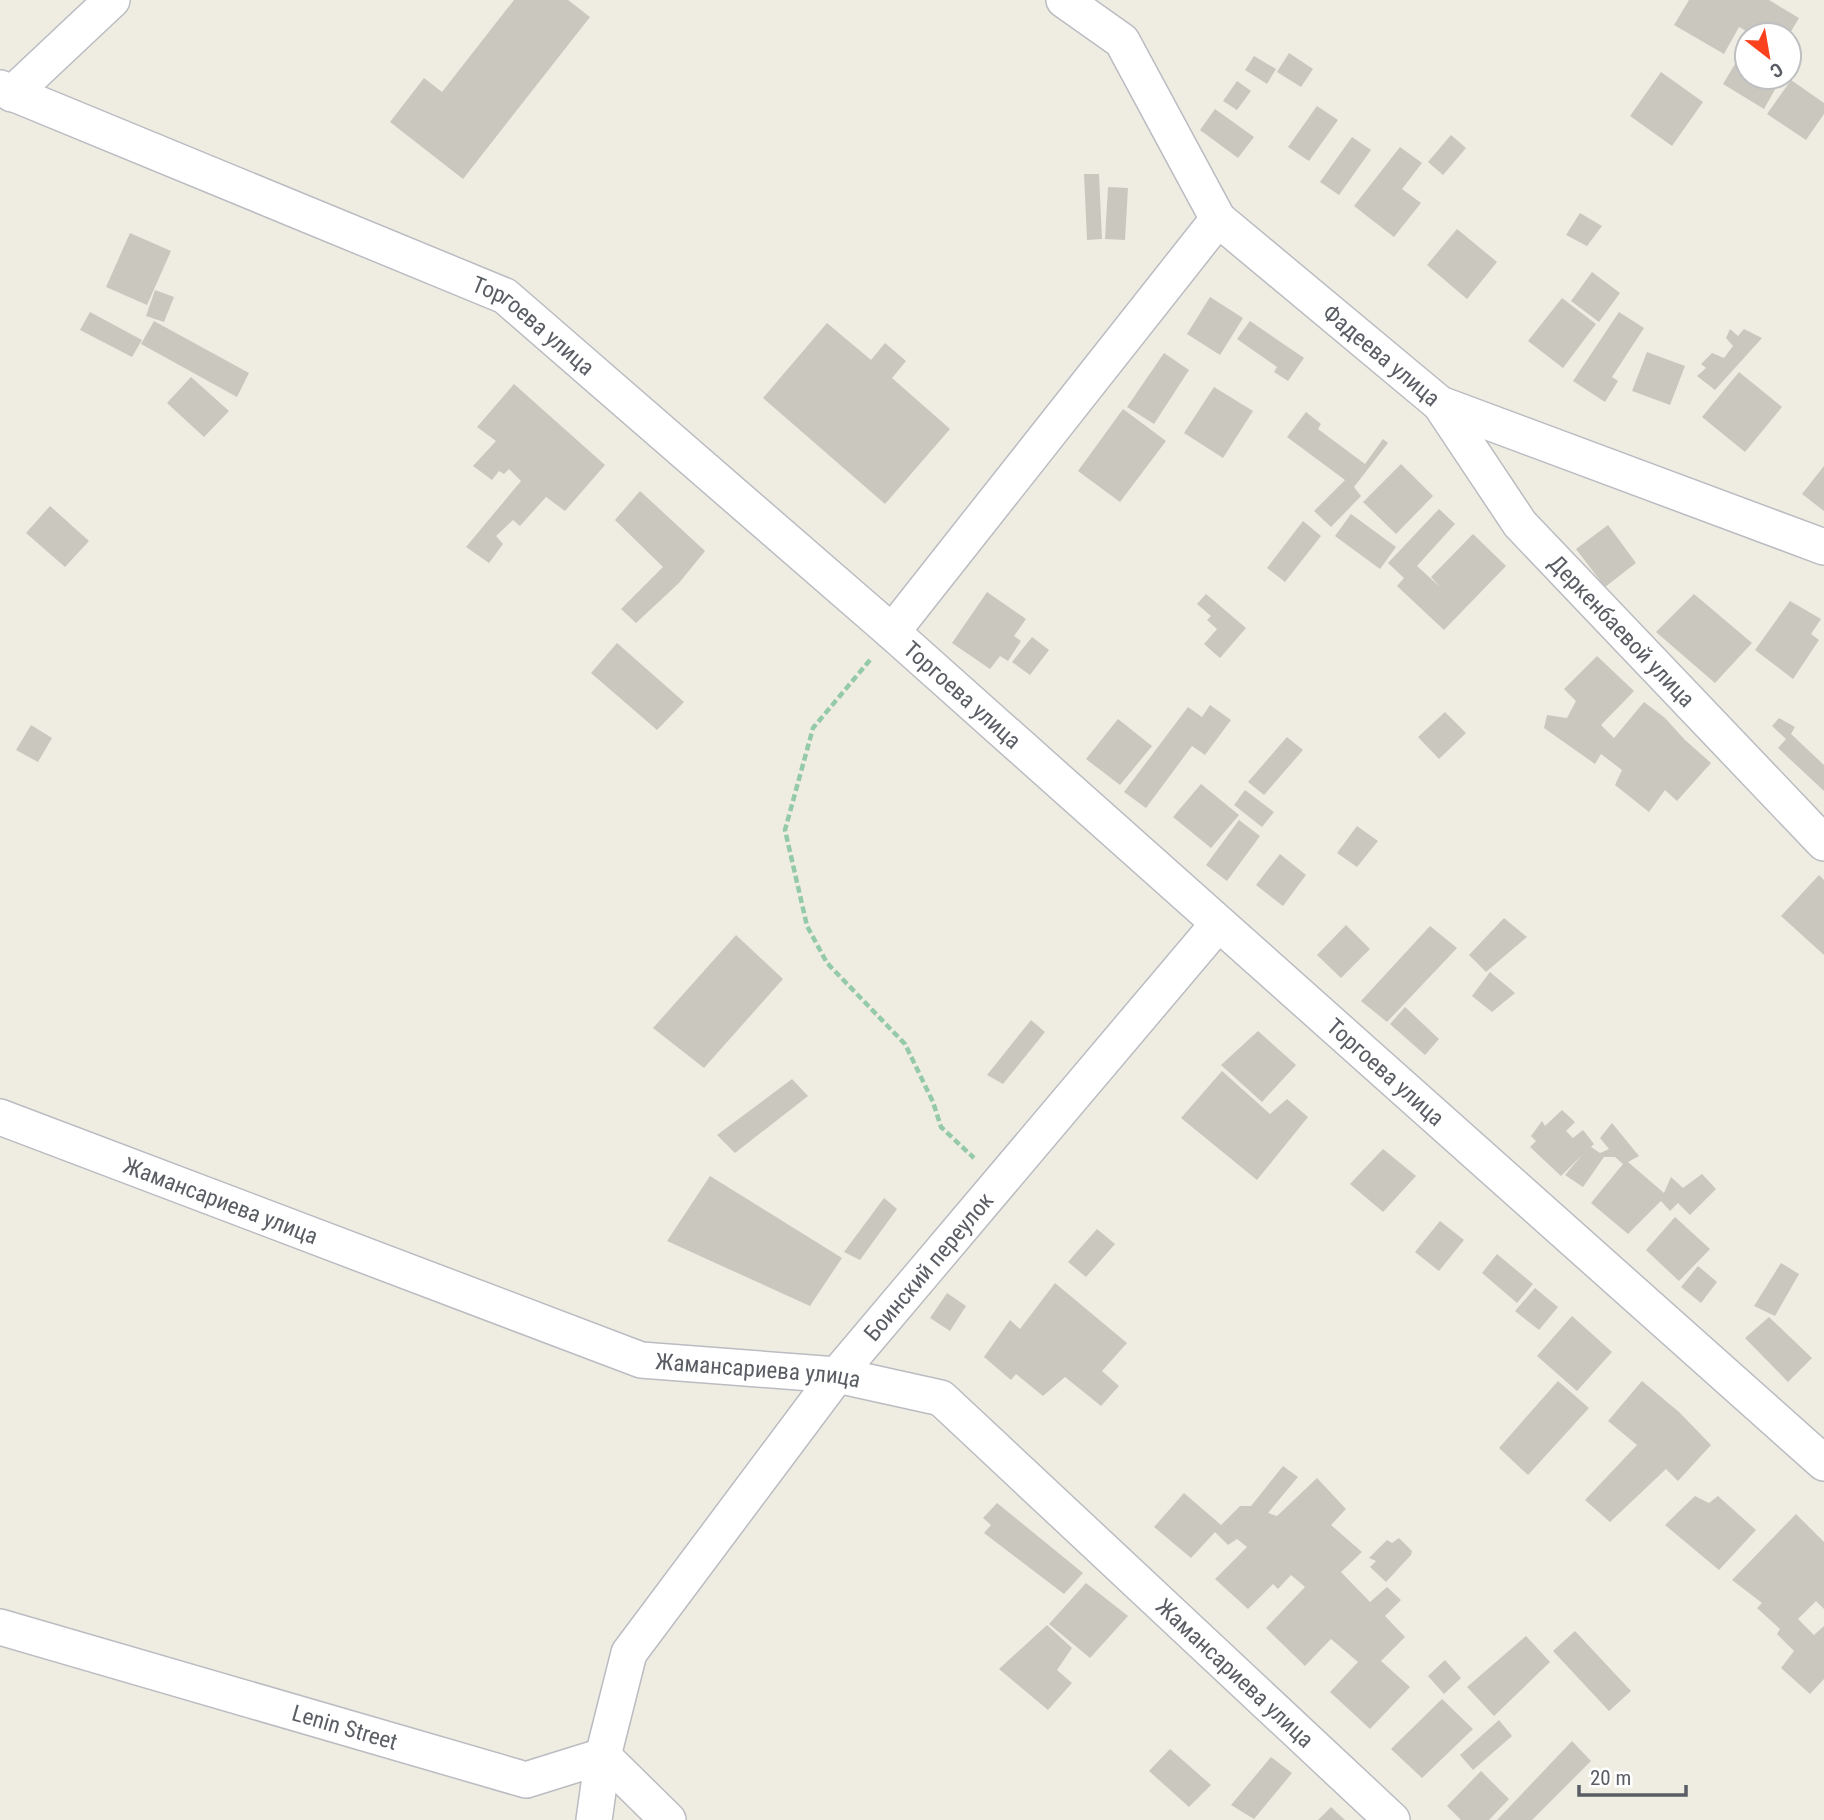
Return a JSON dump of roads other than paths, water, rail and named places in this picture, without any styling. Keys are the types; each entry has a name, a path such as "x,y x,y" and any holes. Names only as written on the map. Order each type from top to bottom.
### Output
{"street":[{"path":"6,91 112,0"},
{"name":"Фадеева улица","path":"1064,0 1122,41 1218,219 1440,404 1824,547"},
{"name":"Торгоева улица","path":"6,91 505,296 892,632 1824,1463"},
{"path":"892,632 1218,219"},
{"name":"Деркенбаевой улица","path":"1440,404 1520,524 1824,844"},
{"name":"Боинский переулок","path":"594,1820 603,1756 629,1653 837,1375 1218,924"},
{"name":"Жамансариева улица","path":"0,1117 641,1360 837,1375 941,1398 1392,1820"},
{"name":"Lenin Street","path":"0,1627 526,1780 603,1756"},
{"path":"603,1756 668,1820"}]}
